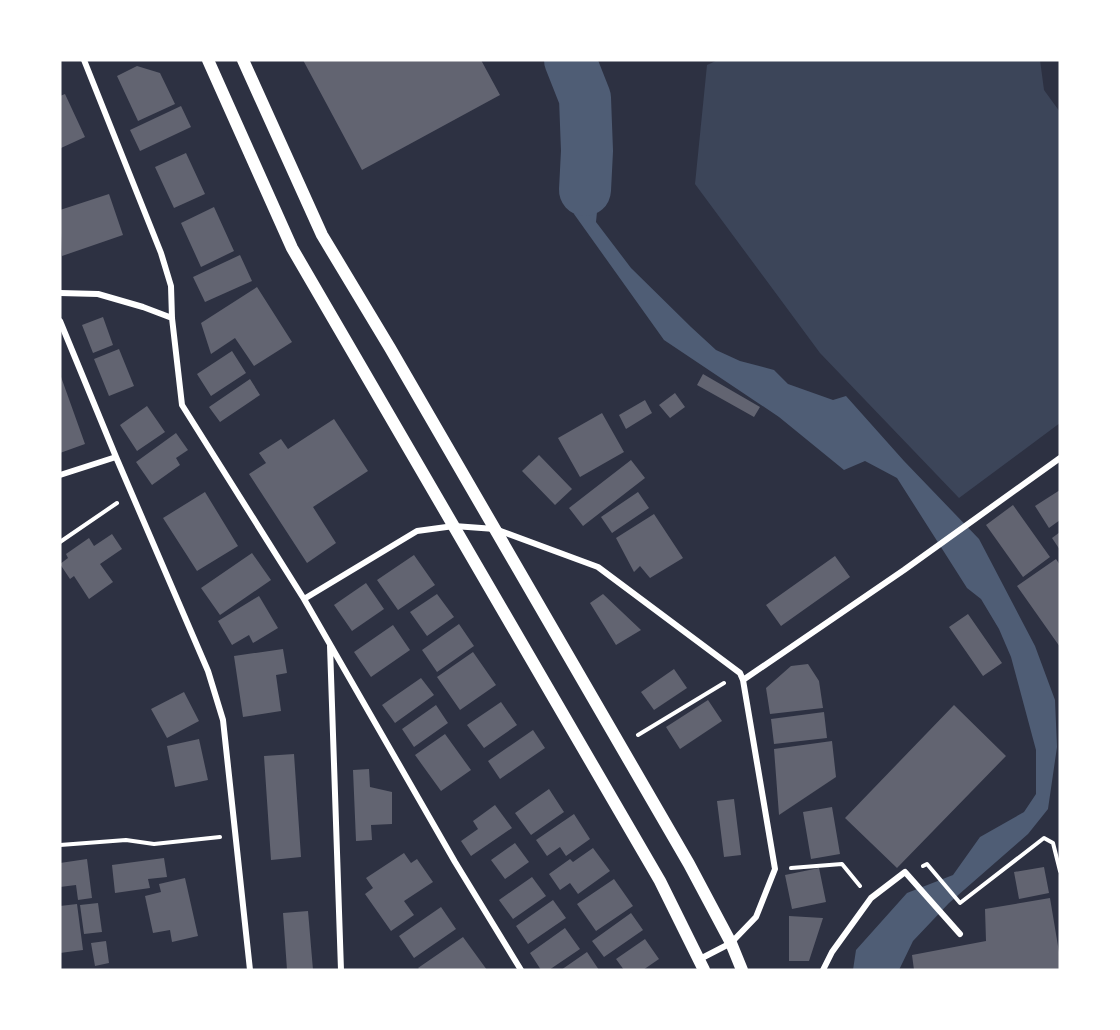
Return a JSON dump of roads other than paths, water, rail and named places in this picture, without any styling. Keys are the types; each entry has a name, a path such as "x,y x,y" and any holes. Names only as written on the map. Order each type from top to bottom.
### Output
{"main road":[{"path":"208,60 292,248 660,882 702,965"},
{"path":"243,60 322,236 684,855 731,943 742,970"}],"street":[{"path":"84,60 161,253 171,285 172,318 182,405 304,599 455,862 521,970"},
{"path":"60,293 98,294 172,318"},
{"path":"60,321 208,671 223,720 250,970"},
{"path":"60,475 116,457"},
{"path":"742,676 904,570 1060,458"},
{"path":"304,599 417,531 454,526 495,529 598,567 742,676 775,869 756,916 731,943 702,965"},
{"path":"330,646 341,970"},
{"path":"823,970 832,952 871,898 905,872 960,934"}],"waterway":[{"path":"570,60 585,98 587,151 585,190"}]}
